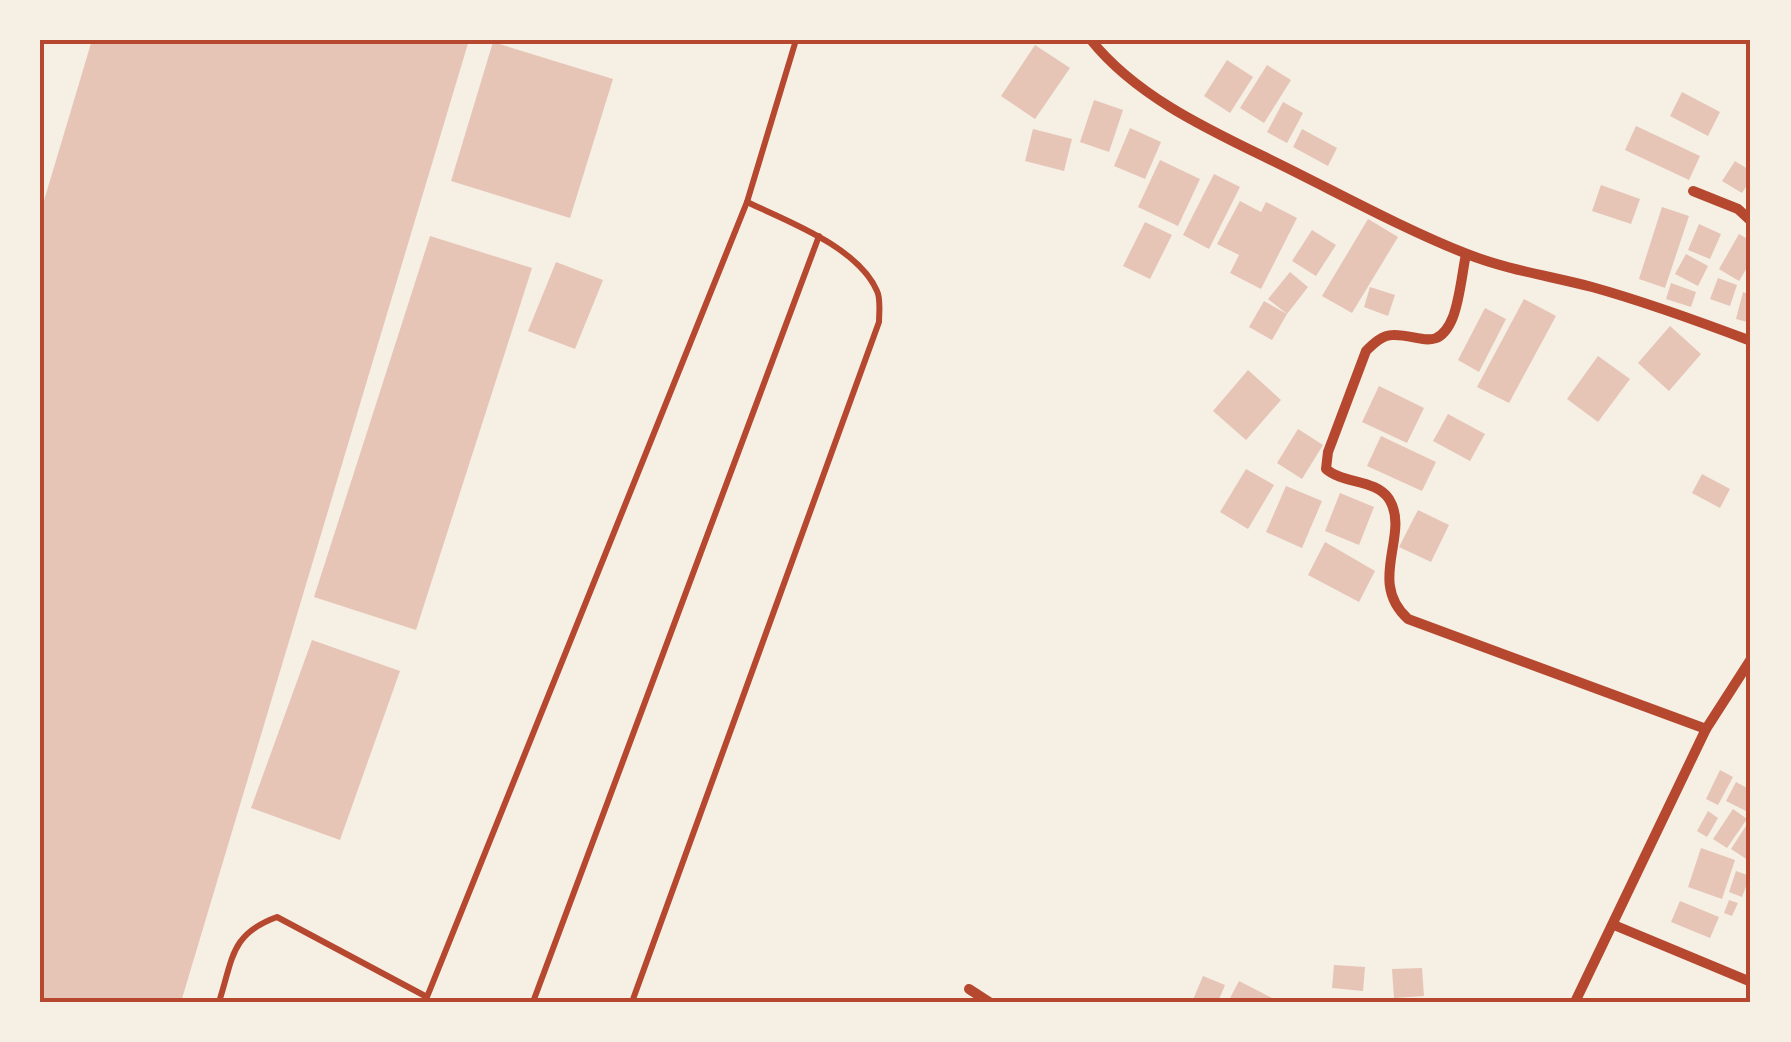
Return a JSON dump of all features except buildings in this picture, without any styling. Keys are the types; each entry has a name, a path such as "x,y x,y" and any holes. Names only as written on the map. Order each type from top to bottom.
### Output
{"street":[{"path":"1091,40 1147,90 1201,126 1466,254 1527,274 1665,308 1751,340"},
{"path":"1693,192 1738,209 1751,221"},
{"path":"1466,254 1453,317 1438,337 1424,341 1392,335 1366,351 1328,452 1326,469 1378,489 1391,502 1394,520 1390,593 1398,610 1408,619 1706,729"},
{"path":"1575,1002 1706,729 1751,659"},
{"path":"1614,925 1751,982"},
{"path":"968,989 990,1002"}],"lane":[{"path":"219,1002 241,936 277,917 431,999 747,202 796,40"},
{"path":"632,1002 878,322 879,292 857,264 818,236 747,202"},
{"path":"532,1002 818,236"}]}
